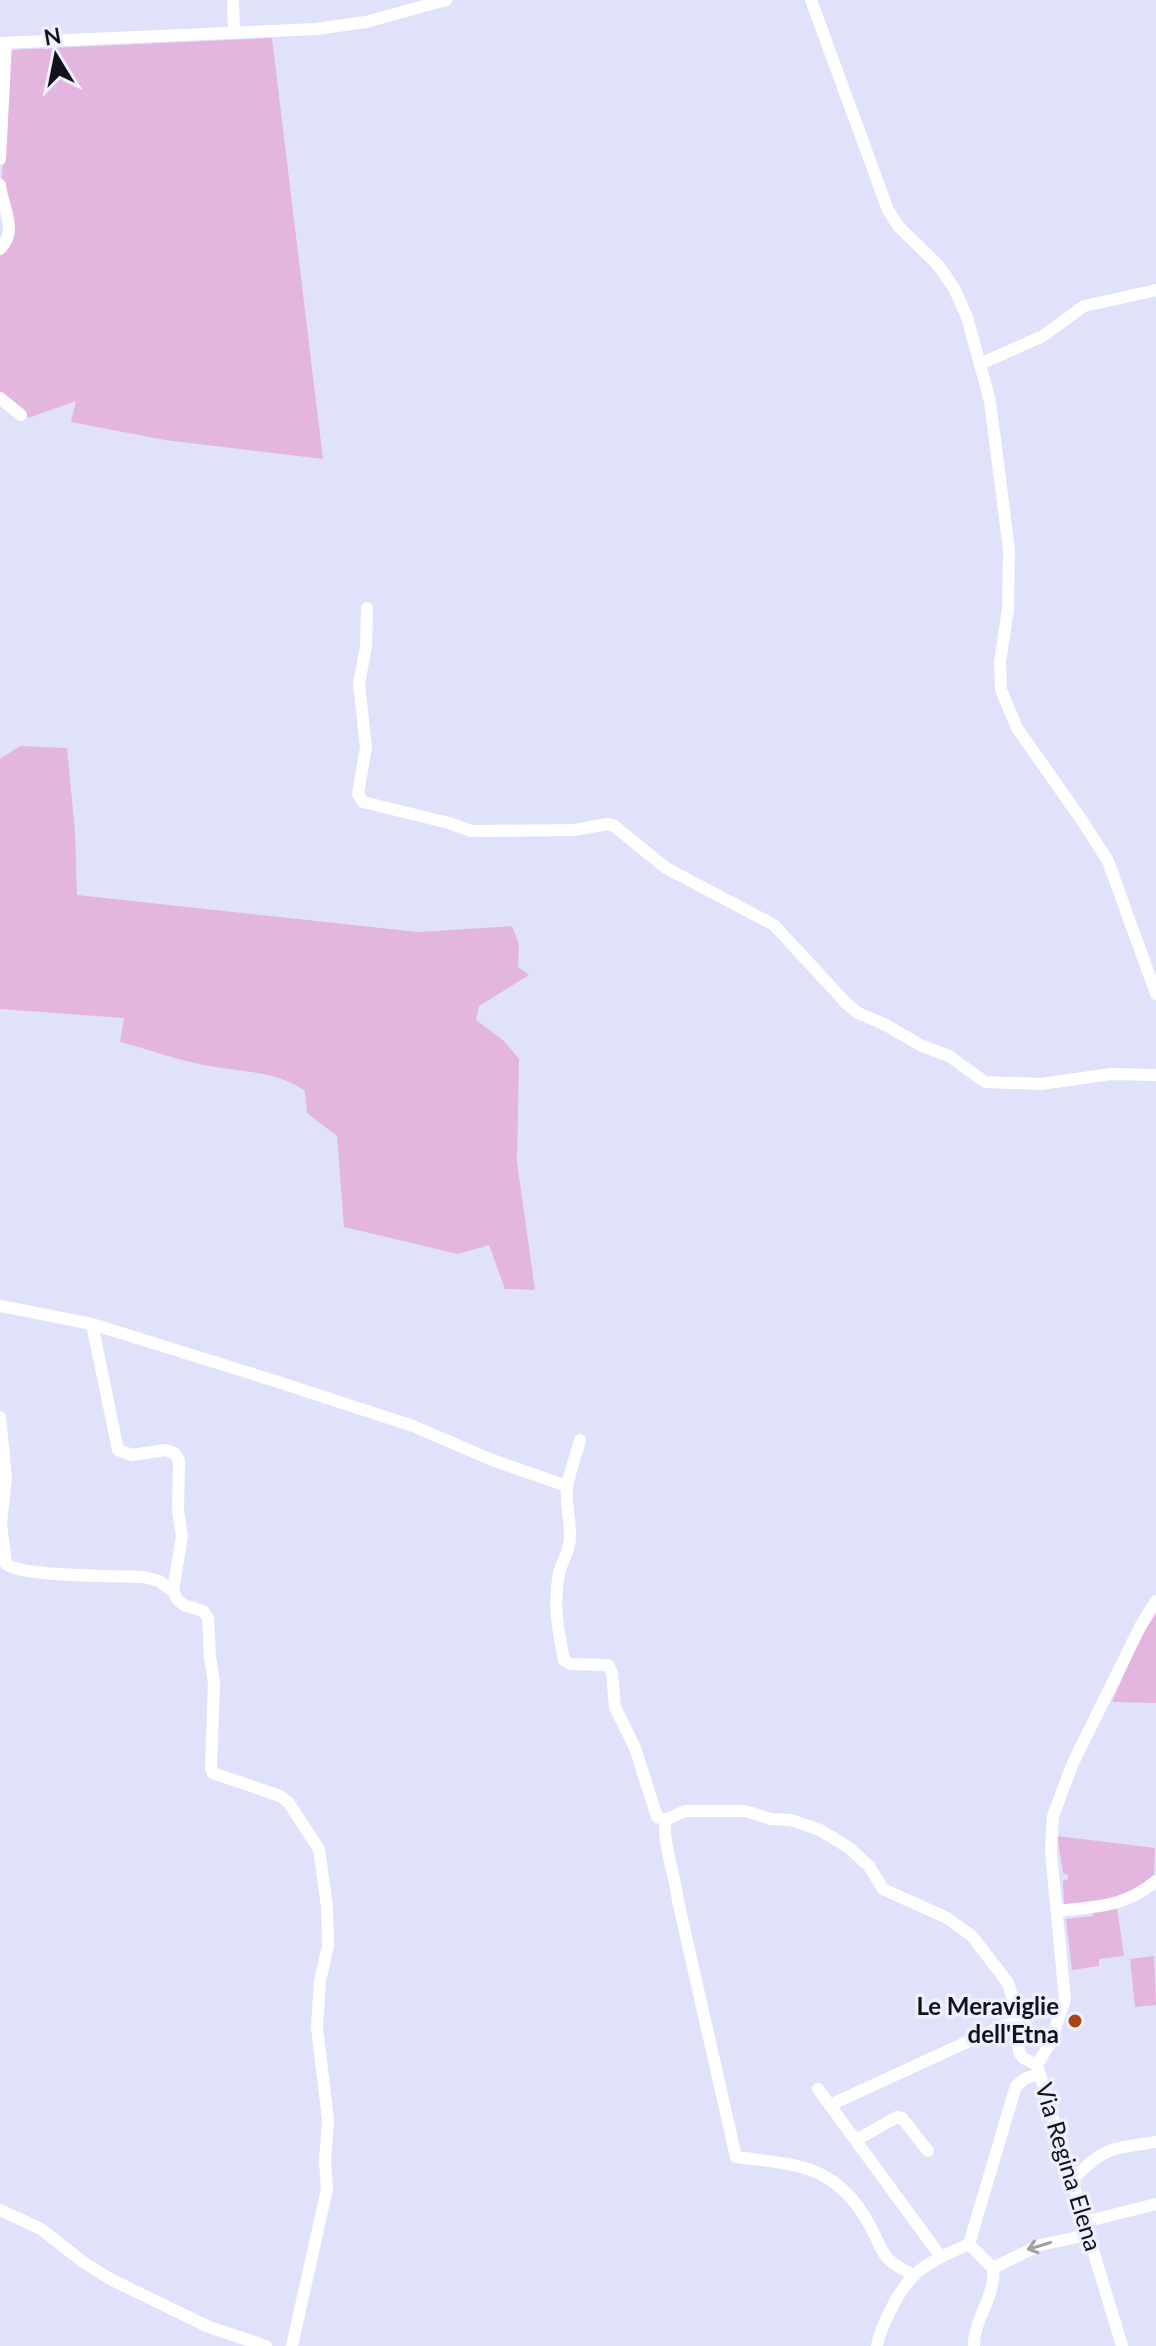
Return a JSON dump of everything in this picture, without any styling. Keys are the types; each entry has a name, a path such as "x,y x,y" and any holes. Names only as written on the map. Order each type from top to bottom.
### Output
{"street":[{"path":"233,0 234,33"},
{"path":"0,159 3,43 341,26 446,0"},
{"path":"811,0 888,210 899,227 938,265 954,288 967,317 980,364 993,419 1008,529 1008,609 1000,662 1001,690 1017,728 1108,861 1156,994"},
{"path":"0,185 10,231 8,240 0,249"},
{"path":"980,364 1043,336 1084,306 1156,290"},
{"path":"0,398 21,415"},
{"path":"367,608 366,646 359,684 366,741 358,794 363,802 471,831 584,830 613,825 678,875 774,925 858,1013 922,1046 949,1056 985,1082 1041,1084 1111,1074 1156,1075"},
{"path":"0,1306 92,1324 413,1426 492,1460 567,1486"},
{"path":"92,1324 118,1450 132,1455 165,1450 174,1453 179,1460 178,1502 182,1536 173,1591"},
{"path":"0,1417 6,1477 1,1524 6,1564 12,1569 144,1577 159,1581 173,1591 184,1605 203,1611 208,1618 214,1673 213,1773 280,1796 288,1802 319,1849 328,1933 317,2027 328,2120 325,2161 327,2189 292,2346"},
{"path":"580,1440 567,1486 570,1539 560,1571 555,1604 564,1660 570,1664 608,1665 612,1673 615,1707 635,1748 657,1817 665,1820 685,1811 745,1811 771,1819 791,1820 820,1830 848,1847 869,1866 883,1889 947,1918 972,1936 1008,1983 1015,2006 1019,2052 1038,2070 1016,2086 969,2244 913,2275 902,2288 881,2330 877,2346"},
{"name":"Via Regina Elena","path":"1122,2346 1038,2070 1065,2000 1050,1832 1058,1800 1140,1627 1156,1601"},
{"path":"665,1820 664,1832 676,1876 678,1901 736,2157 802,2166 842,2186 870,2225 881,2253 894,2265 913,2275"},
{"path":"1058,1911 1120,1903 1141,1894 1156,1881"},
{"path":"830,2105 1004,2025 1015,2024"},
{"path":"818,2089 941,2257"},
{"path":"856,2140 897,2117 902,2118 928,2151"},
{"path":"1072,2180 1104,2152 1156,2142"},
{"path":"993,2268 1040,2245 1156,2204"},
{"path":"0,2210 41,2229 112,2280 209,2327 266,2346"},
{"path":"969,2244 993,2268 995,2279 974,2334 974,2346"}],"shaded area":[{"path":"272,38 323,459 165,440 71,422 76,401 28,418 0,393 0,254 3,252 5,193 2,177 9,50"},
{"path":"20,746 67,748 77,895 418,932 512,926 519,944 518,967 529,975 479,1006 476,1020 504,1041 519,1059 517,1162 535,1290 505,1289 489,1245 458,1254 344,1227 337,1136 307,1113 305,1091 293,1084 269,1075 194,1063 120,1042 124,1018 0,1009 0,759"},
{"path":"1156,1608 1156,1703 1112,1702 1147,1623"},
{"path":"1057,1836 1155,1848 1154,1876 1134,1894 1067,1907 1064,1904 1063,1881 1068,1879 1068,1875 1063,1873"},
{"path":"1117,1907 1124,1956 1099,1959 1099,1966 1072,1970 1066,1919 1093,1916 1093,1910"},
{"path":"1154,1956 1156,2005 1135,2007 1130,1959"}],"place":[{"name":"Le Meraviglie dell'Etna","path":"1075,2021"}]}
